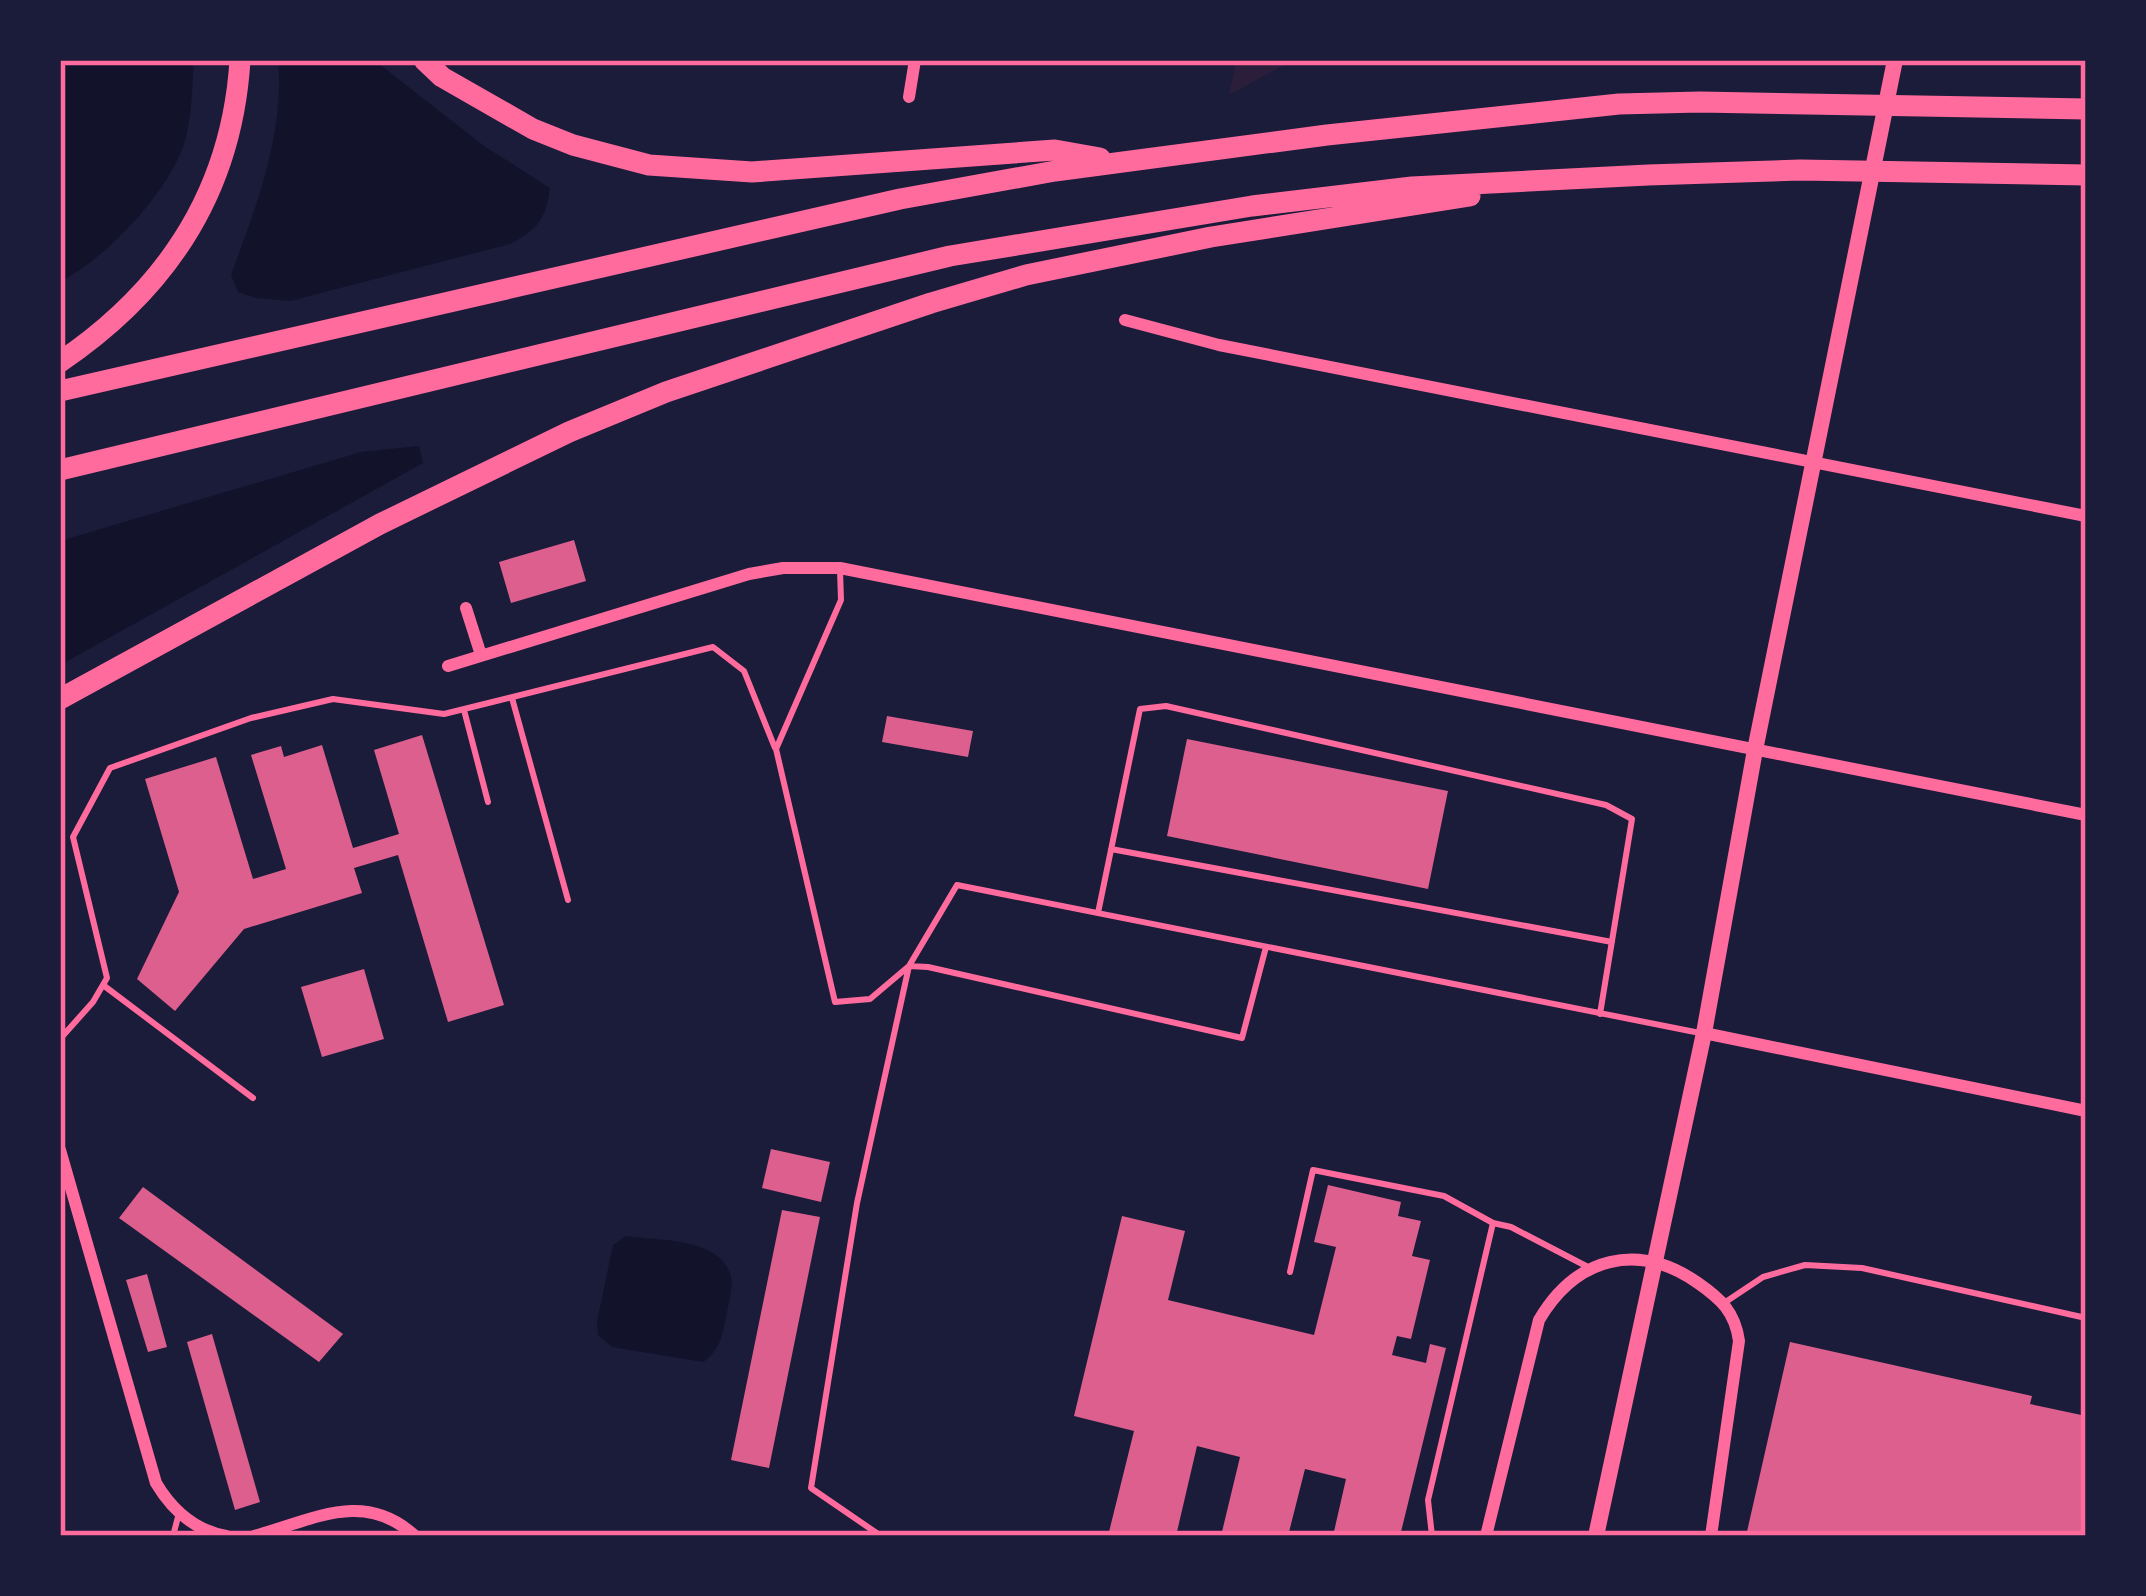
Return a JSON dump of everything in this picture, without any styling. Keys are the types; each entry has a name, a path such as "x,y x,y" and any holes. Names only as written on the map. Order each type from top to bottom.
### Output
{"highway":[{"path":"60,362 98,336 183,241 216,181 237,113 240,60"},
{"path":"424,60 442,76 533,129 573,146 649,165 752,172 1054,149 1124,162"},
{"path":"60,391 900,199 1124,162 1619,104 2086,109"},
{"path":"60,470 950,256 1104,228 1412,187 1800,170 2086,175"},
{"path":"60,699 362,533 569,432 666,392 1026,275 1211,237 1571,179"}],"main road":[{"path":"1596,1536 1704,1033 1755,751 1895,60"}],"street":[{"path":"909,97 915,60"},
{"path":"1125,320 1219,345 2086,517"},
{"path":"448,666 749,574 783,568 840,568 2086,815"},
{"path":"466,608 481,656"},
{"path":"1704,1033 2086,1111"},
{"path":"60,1150 156,1483 192,1524 226,1536"},
{"path":"1486,1536 1539,1320 1560,1293 1591,1269 1611,1261 1653,1259 1676,1267 1724,1303 1737,1325 1739,1341 1711,1536"},
{"path":"254,1536 368,1509 399,1521 415,1536"}],"lane":[{"path":"776,749 841,600 840,568"},
{"path":"60,1039 107,978 73,837 110,768 251,718 333,699 444,714 713,647 744,671 776,749 835,1002 870,999 909,966 928,967 1242,1039 1266,947"},
{"path":"512,698 568,900"},
{"path":"1098,913 1140,710 1166,706 1606,805 1632,819 1600,1014"},
{"path":"464,710 488,802"},
{"path":"1111,849 1612,942"},
{"path":"881,1536 811,1488 857,1203 909,966 957,885 1704,1033"},
{"path":"103,985 253,1098"},
{"path":"1290,1272 1313,1170 1444,1196 1591,1269"},
{"path":"1432,1536 1428,1501 1492,1222"},
{"path":"1724,1303 1763,1277 1805,1265 1862,1268 2086,1318"},
{"path":"173,1536 179,1513"}],"shaded area":[{"path":"60,60 194,60 187,134 164,183 115,241 60,282"},
{"path":"278,60 374,60 484,146 550,188 543,216 510,244 290,301 238,292 231,275 273,143"},
{"path":"1236,60 1308,60 1281,67 1229,95"},
{"path":"419,446 423,463 60,665 60,541 361,452"},
{"path":"626,1236 685,1243 723,1261 732,1282 726,1319 717,1346 703,1362 612,1347 598,1335 613,1245"}],"building":[{"path":"574,540 586,581 511,603 499,562"},
{"path":"887,716 973,731 968,757 882,742"},
{"path":"422,735 504,1005 448,1022 398,855 354,868 362,893 244,929 175,1011 137,979 179,892 145,779 216,757 253,879 286,869 251,755 281,746 284,757 322,745 353,848 399,834 374,750"},
{"path":"1187,739 1448,791 1428,889 1167,836"},
{"path":"364,969 384,1039 322,1057 301,987"},
{"path":"771,1149 830,1162 821,1202 762,1188"},
{"path":"1328,1185 1401,1202 1398,1216 1421,1221 1412,1256 1430,1260 1411,1339 1397,1336 1392,1355 1426,1363 1430,1344 1446,1348 1400,1536 1333,1536 1346,1479 1305,1469 1288,1536 1221,1536 1240,1457 1197,1446 1176,1536 1108,1536 1134,1431 1074,1416 1122,1216 1185,1231 1168,1300 1314,1335 1336,1247 1314,1242"},
{"path":"143,1187 343,1334 319,1362 119,1218"},
{"path":"782,1210 820,1217 769,1468 731,1460"},
{"path":"147,1274 167,1347 148,1352 126,1280"},
{"path":"212,1334 260,1502 235,1510 187,1342"},
{"path":"1790,1342 2032,1396 2030,1404 2086,1416 2086,1536 1746,1536"}]}
